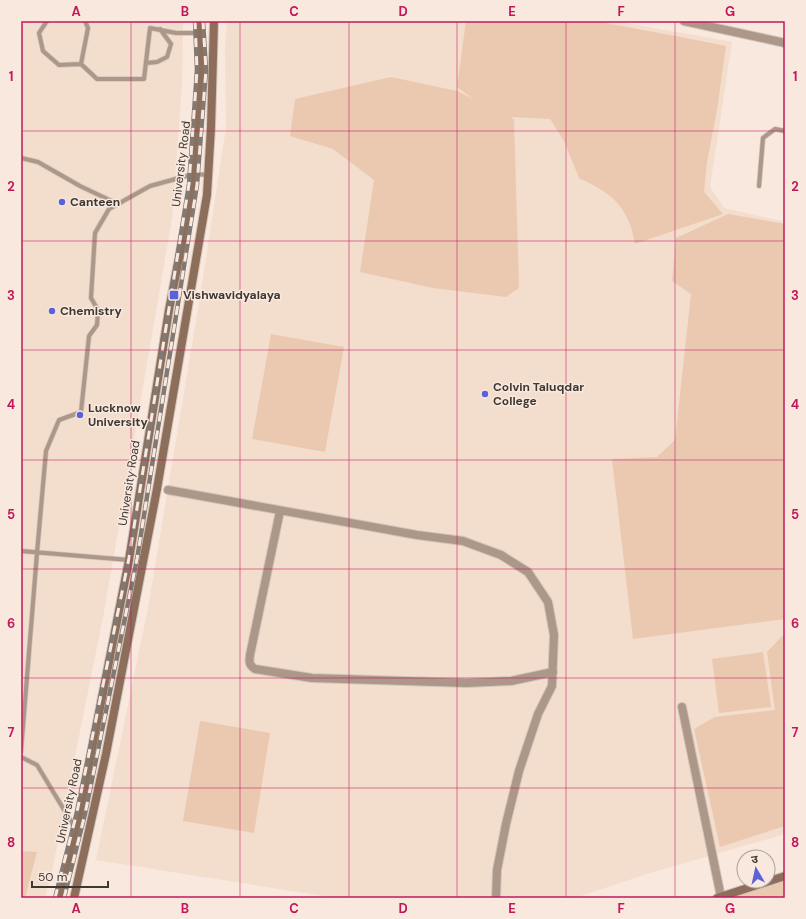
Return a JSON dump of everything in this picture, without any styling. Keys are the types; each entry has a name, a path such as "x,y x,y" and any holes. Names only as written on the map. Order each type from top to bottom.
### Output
{"main road":[{"name":"University Road","path":"59,898 74,840 129,560 169,310 192,190 200,104 200,21"},
{"name":"University Road","path":"74,898 106,754 157,489 206,195 211,128 214,21"},
{"path":"74,840 86,843"},
{"path":"719,897 785,876"}],"street":[{"path":"684,21 785,43"},
{"path":"168,490 417,535 463,541 501,555 528,572 548,602 554,635 552,686 538,714 519,771 497,870 496,898"},
{"path":"280,511 250,655 250,666 256,669 312,678 467,683 510,681 552,672"},
{"path":"682,707 719,897"}],"lane":[{"path":"47,21 39,33 43,51 59,65 81,64 97,79 144,79 150,28 176,33 200,33"},
{"path":"81,64 88,28 85,21"},
{"path":"146,63 157,62 167,57 171,44 160,29"},
{"path":"759,186 763,138 776,129 785,131"},
{"path":"21,158 38,162 80,186 118,204"},
{"path":"21,751 46,451 59,420 81,412 89,336 97,325 98,310 91,298 95,233 109,209 150,186 194,174 208,174"},
{"path":"157,489 168,490"},
{"path":"21,551 129,560"},
{"path":"21,757 37,765 76,830"}],"shaded area":[{"name":"Lucknow University","path":"21,21 183,21 182,84 172,219 104,612 52,871 45,898 21,898"},
{"name":"Colvin Taluqdar College","path":"227,21 615,21 732,42 710,187 724,208 785,222 785,834 650,873 575,898 336,898 96,860 148,608 200,297 226,128 225,47"},
{"path":"466,21 595,21 726,46 717,110 707,162 704,192 723,214 635,244 629,223 620,206 608,194 579,178 564,141 550,119 511,117 514,120 519,288 506,297 433,288 360,272 374,180 333,149 290,136 295,99 391,77 457,91 473,99 457,87"},
{"path":"728,214 785,224 785,619 633,639 612,459 657,457 675,440 691,294 672,281 676,238"},
{"path":"271,334 344,347 325,452 252,439"},
{"path":"785,633 785,826 720,847 694,729 715,717 775,710 767,652"},
{"path":"763,652 771,707 719,713 712,659"},
{"path":"200,721 270,733 254,833 183,821"},
{"path":"21,851 37,852 25,898 21,898"},
{"path":"785,879 785,898 726,898 754,889 776,889 776,882"}],"railway":[{"path":"55,898 77,812 129,558 189,184 197,70 195,21"},
{"path":"64,898 85,814 137,559 197,185 206,70 203,21"}],"place":[{"name":"Canteen","path":"62,202"},
{"name":"Vishwavidyalaya","path":"174,295"},
{"name":"Chemistry","path":"52,311"},
{"name":"Colvin Taluqdar College","path":"485,394"},
{"name":"Lucknow University","path":"80,415"}]}
